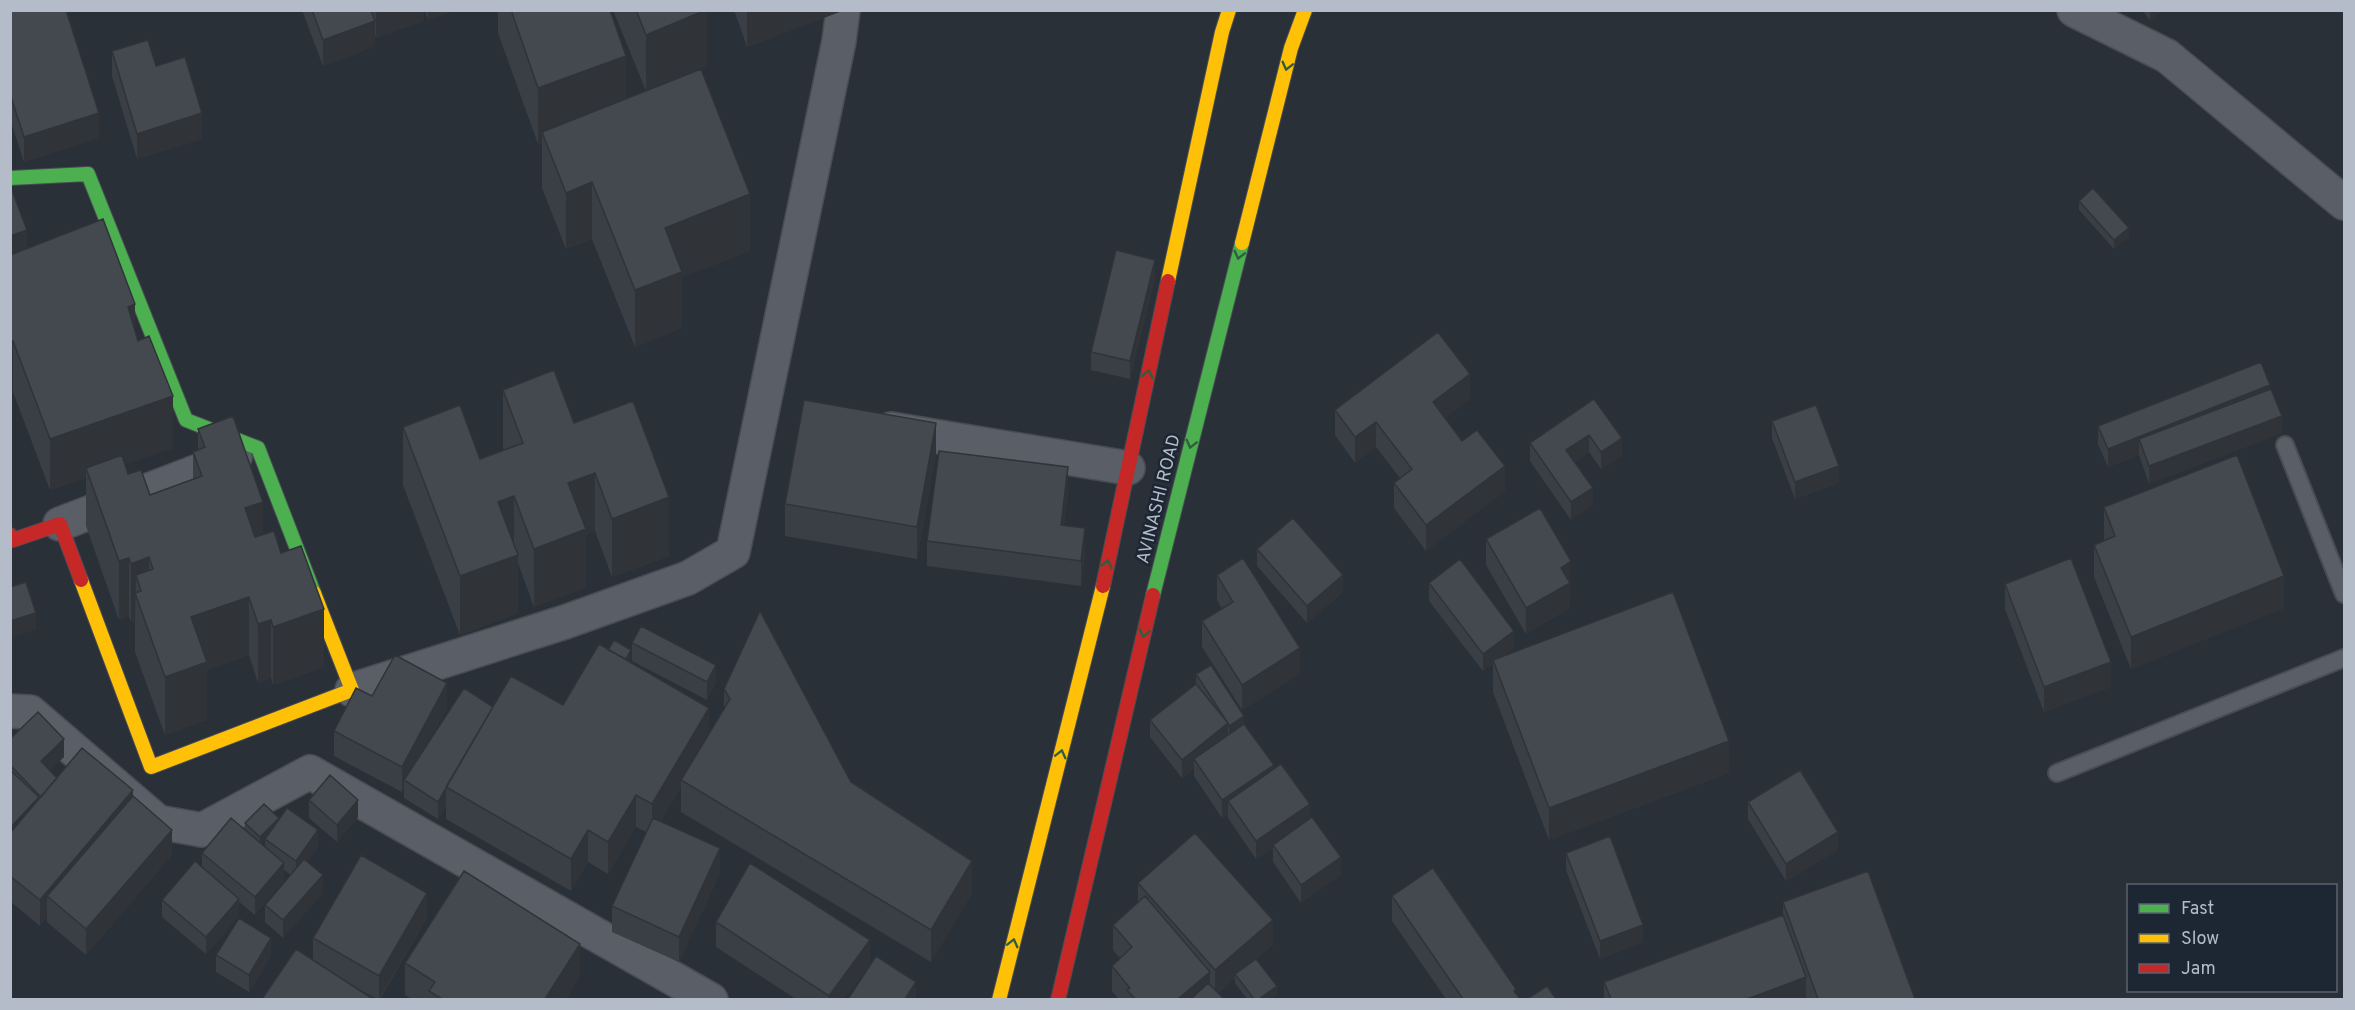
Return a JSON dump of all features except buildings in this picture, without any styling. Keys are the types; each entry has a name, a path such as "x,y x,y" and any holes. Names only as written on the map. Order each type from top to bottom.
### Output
{"main road":[{"name":"AVINASHI ROAD","path":"999,999 1102,589 1222,32 1229,10"},
{"name":"AVINASHI ROAD","path":"1058,999 1154,590 1291,48 1305,10"},
{"path":"10,178 88,174 186,420 258,448 352,690 151,767 60,524 13,540 10,535"}],"street":[{"path":"352,690 565,622 688,578 733,552 839,41 843,10"},
{"path":"2074,10 2168,56 2344,203"},
{"path":"85,262 117,248"},
{"path":"860,423 1128,468"},
{"path":"60,524 258,448"},
{"path":"10,711 30,712 158,822 202,830 310,772 711,999"}],"lane":[{"path":"2285,445 2344,594"},
{"path":"2057,773 2344,658"}],"traffic: fast":[{"path":"10,178 88,174 186,420 258,448 314,593"},
{"path":"1153,595 1242,243"}],"traffic: slow":[{"path":"1168,281 1222,32 1229,10"},
{"path":"1242,243 1291,48 1305,10"},
{"path":"81,580 151,767 352,690 314,593"},
{"path":"999,1000 1103,586"}],"traffic: jam":[{"path":"1103,586 1168,281"},
{"path":"10,535 13,540 60,524 81,580"},
{"path":"1058,1000 1153,595"}]}
